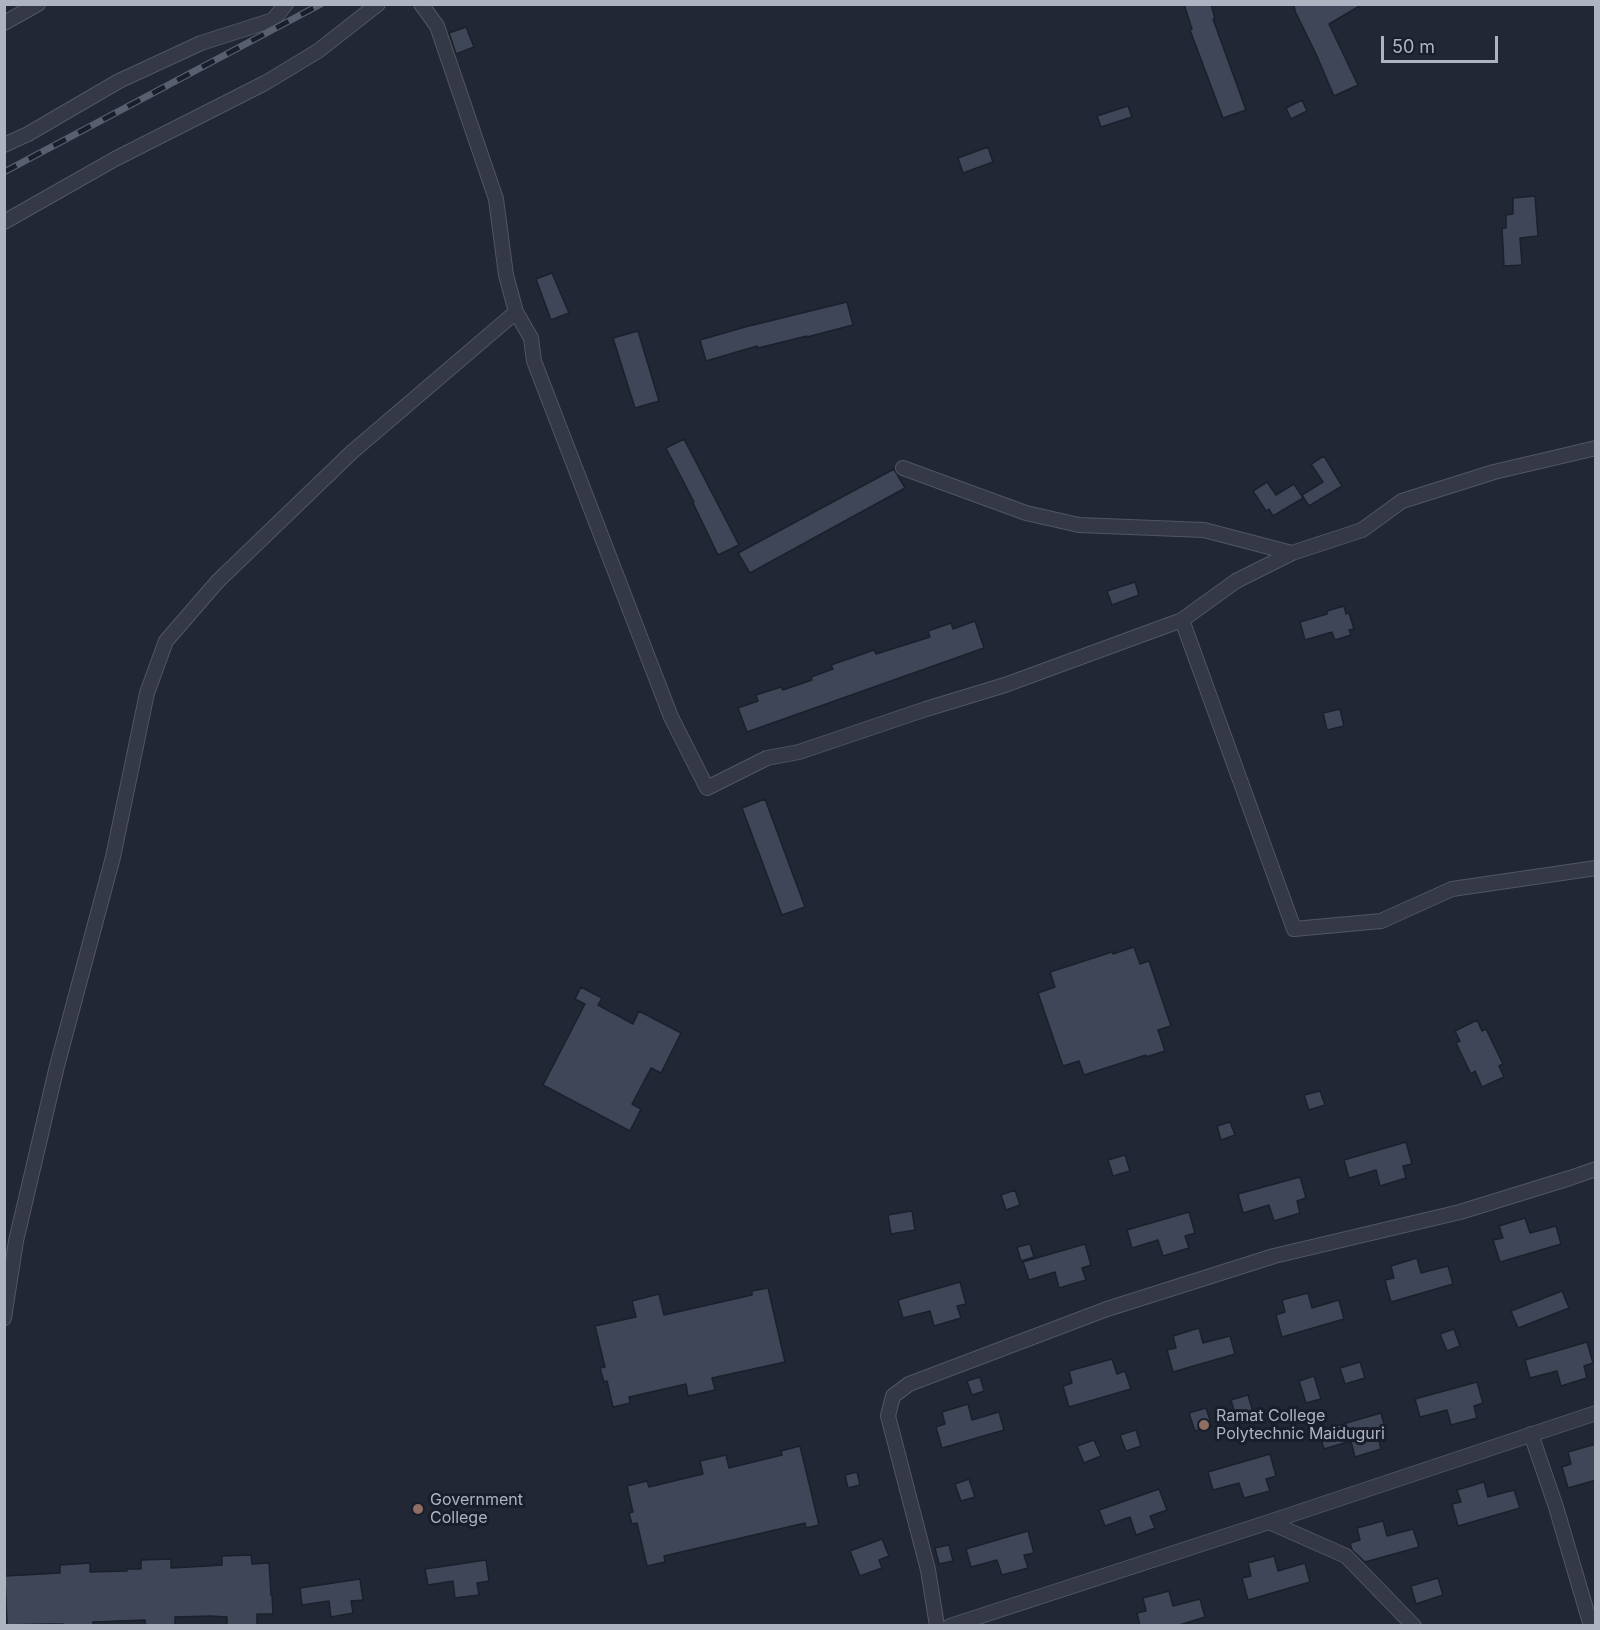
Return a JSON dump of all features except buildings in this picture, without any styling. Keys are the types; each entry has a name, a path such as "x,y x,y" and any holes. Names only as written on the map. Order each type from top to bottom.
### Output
{"street":[{"path":"4,23 38,4"},
{"path":"4,145 28,134 120,81 201,43 273,20 286,4"},
{"path":"4,222 115,159 265,83 318,51 378,4"},
{"path":"421,4 437,26 496,198 506,275 516,312 531,338 534,361 671,717 707,788 767,759 799,752 1005,685 1182,620 1236,581 1292,553 1362,530 1402,501 1494,472 1596,448"},
{"path":"4,1318 16,1241 57,1066 113,857 147,693 166,641 218,581 352,452 516,312"},
{"path":"903,468 1026,513 1079,525 1204,530 1292,553"},
{"path":"1182,620 1294,929 1381,921 1452,889 1596,868"},
{"path":"937,1626 928,1570 888,1416 892,1396 909,1384 1107,1309 1263,1259 1460,1212 1596,1168"},
{"path":"950,1626 1596,1413"},
{"path":"1532,1434 1591,1626"},
{"path":"1269,1522 1346,1556 1414,1626"}],"railway":[{"path":"4,172 321,4"}],"place":[{"name":"Ramat College Polytechnic Maiduguri","path":"1204,1425"},
{"name":"Government College","path":"418,1509"}]}
